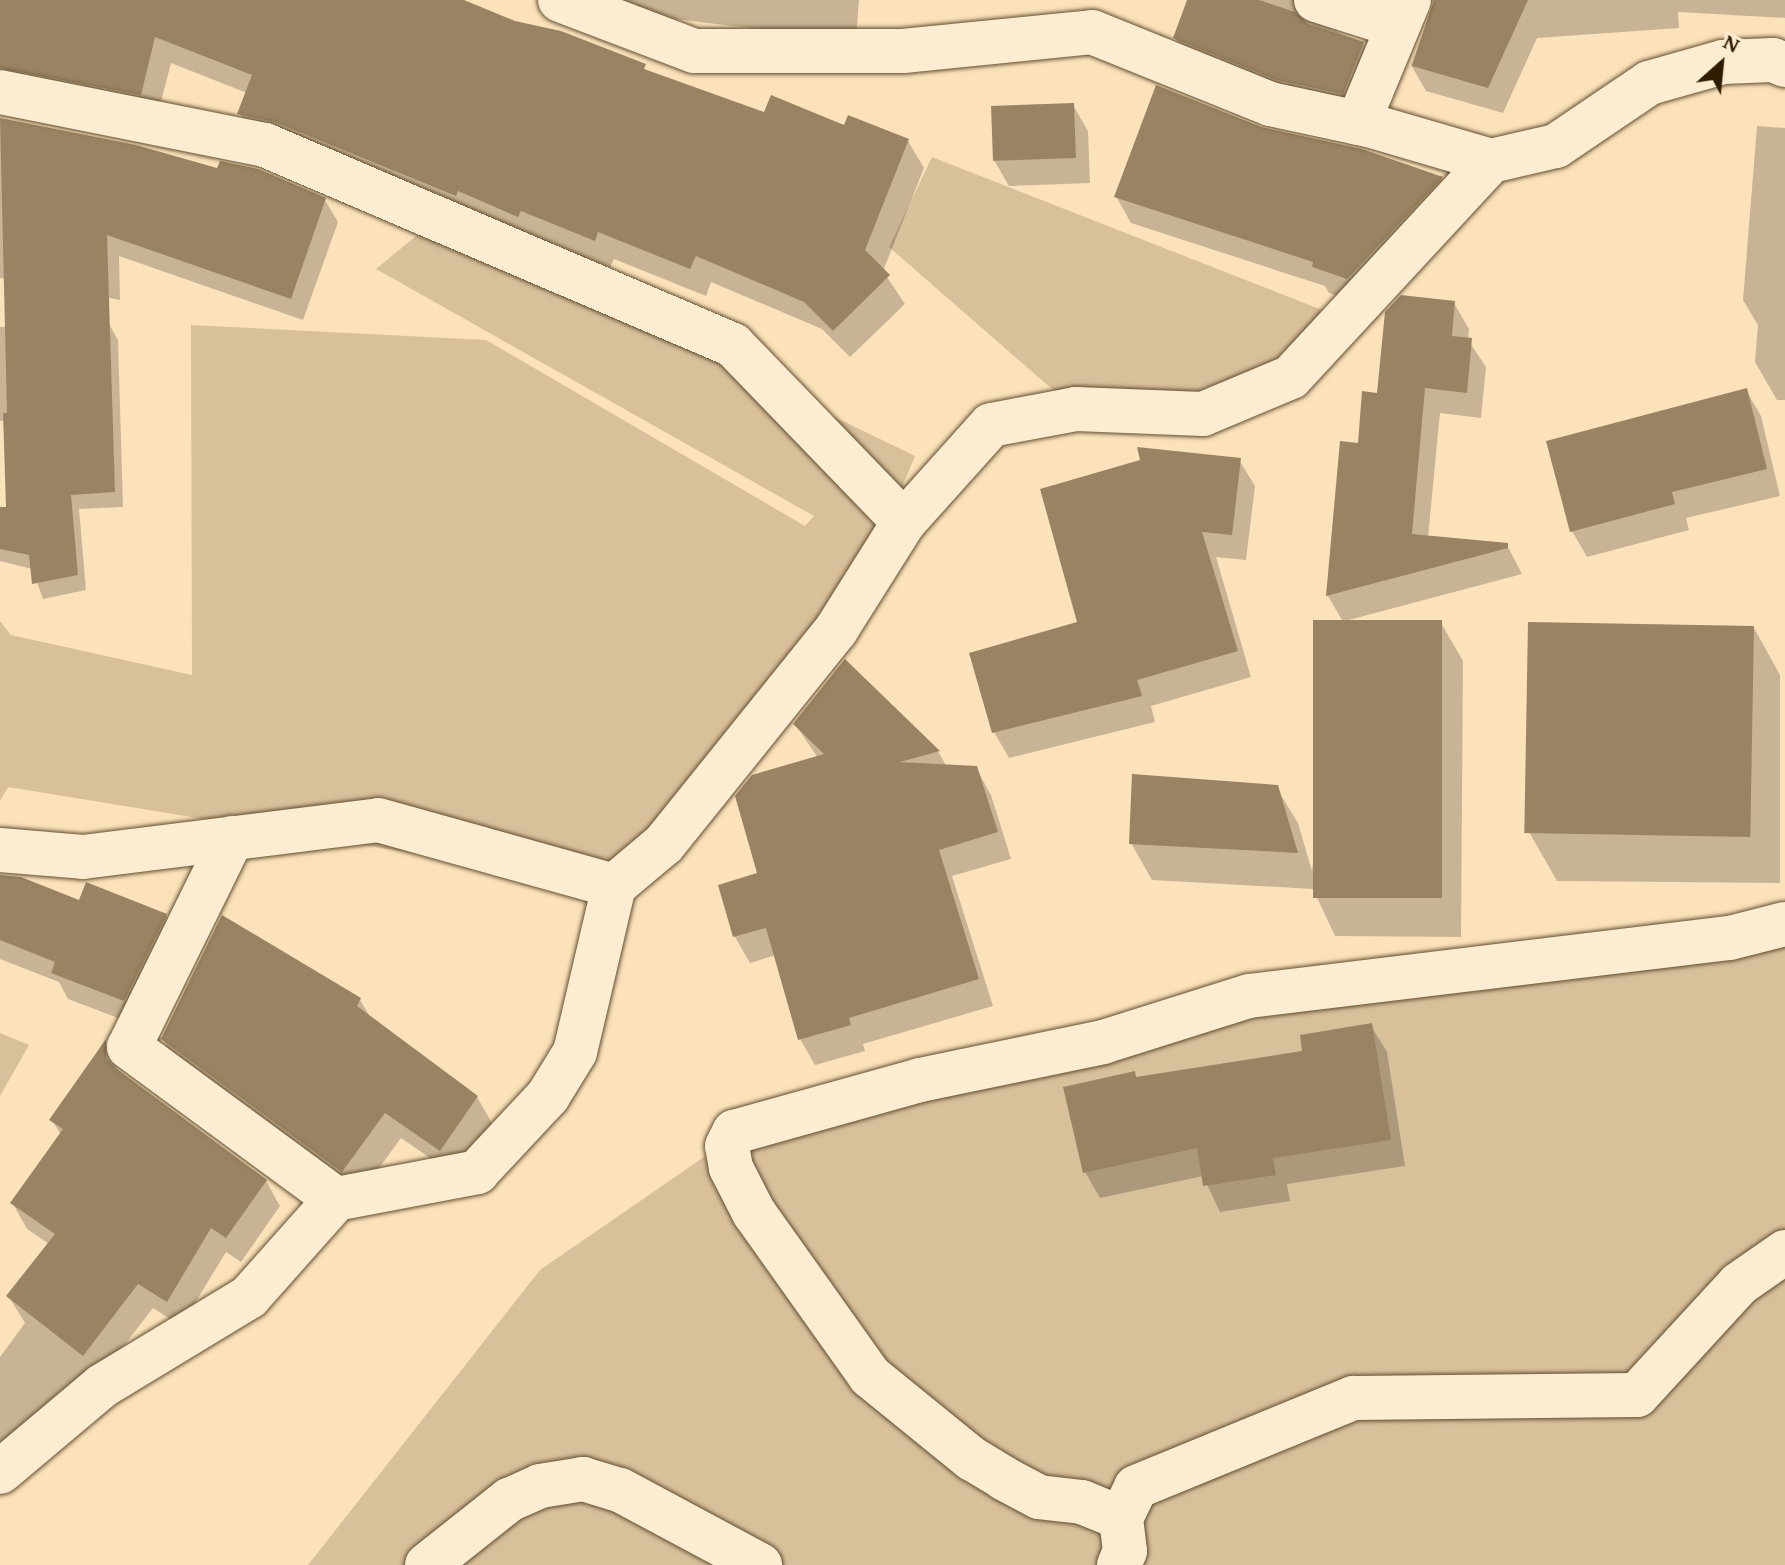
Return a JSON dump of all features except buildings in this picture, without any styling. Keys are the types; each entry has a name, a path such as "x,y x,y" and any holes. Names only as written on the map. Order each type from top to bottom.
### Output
{"street":[{"path":"560,0 694,51 903,51 1092,32 1270,104 1358,123 1491,161 1556,146 1649,83 1723,62 1773,60 1785,65"},
{"path":"1316,0 1404,13 1358,123"},
{"path":"0,92 265,145 733,345 904,522"},
{"path":"0,1472 102,1386 249,1297 336,1199 477,1172 548,1096 575,1052 614,886 664,844 836,630 904,522 991,425 1076,409 1203,414 1291,377 1491,161"},
{"path":"0,850 83,857 378,820 614,886"},
{"path":"232,838 129,1047 336,1199"},
{"path":"1121,1518 1082,1502 1039,1497 1004,1478 972,1459 870,1376 754,1213 731,1168 727,1146 734,1132 920,1080 1103,1042 1249,996 1730,938 1785,924"},
{"path":"1119,1565 1125,1551 1121,1518 1136,1487 1353,1398 1637,1395 1739,1284 1785,1252"},
{"path":"427,1565 509,1500 540,1486 583,1479 620,1490 760,1565"}],"shaded area":[{"path":"932,157 1345,319 1203,414 1052,389 889,247"},
{"path":"433,222 915,456 822,679 614,886 8,787 0,801 0,621 11,635 192,675 191,325 486,340 805,526 814,516 376,269"},
{"path":"1785,931 1785,1565 308,1565 540,1270 749,1126 1065,1040"},
{"path":"0,1033 29,1045 0,1096"}]}
